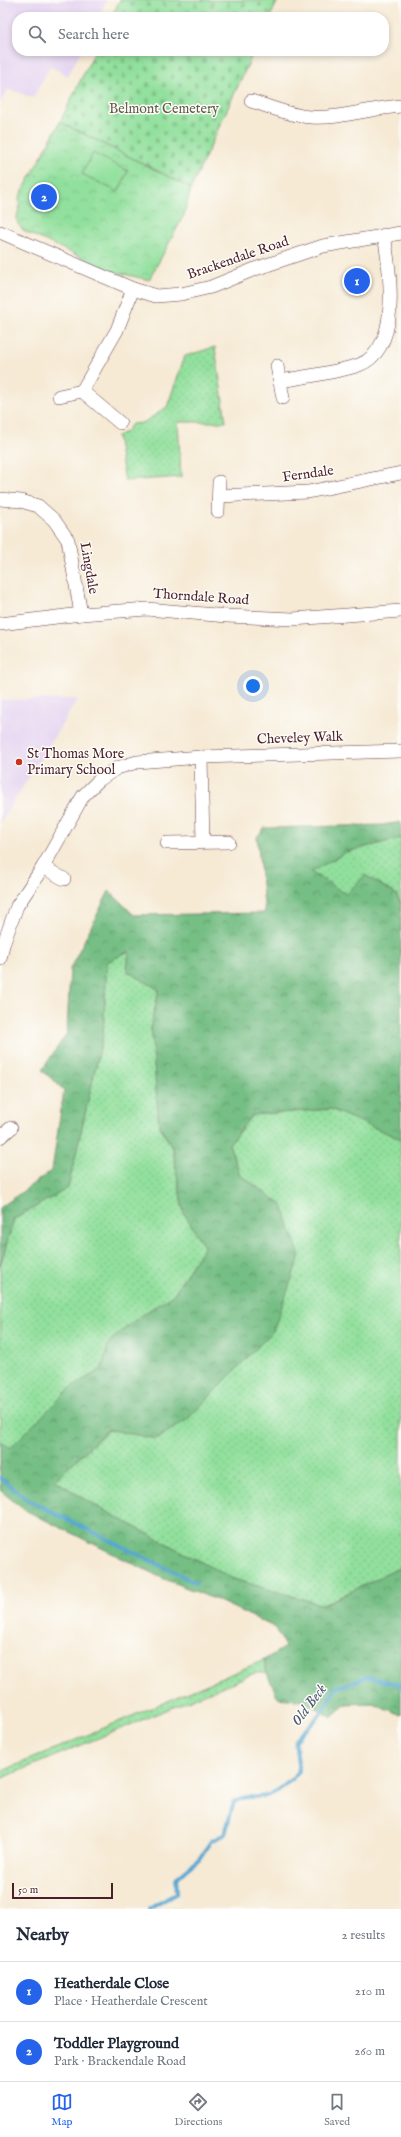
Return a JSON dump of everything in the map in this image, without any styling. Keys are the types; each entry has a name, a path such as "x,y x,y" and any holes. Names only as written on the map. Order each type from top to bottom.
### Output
{"street":[{"path":"251,100 286,112 312,117 339,115 401,106"},
{"name":"Brackendale Road","path":"0,232 133,289 156,296 181,294 210,287 255,269 323,246 401,233"},
{"path":"281,381 360,365 372,358 383,348 391,335 395,317 393,286 384,235"},
{"path":"59,396 82,391 117,330 133,289"},
{"path":"277,366 283,398"},
{"path":"82,391 120,423"},
{"name":"Ferndale","path":"219,496 308,492 401,473"},
{"path":"218,511 219,482"},
{"name":"Lingdale","path":"0,499 21,501 38,506 54,520 68,540 81,614"},
{"name":"Thorndale Road","path":"0,624 81,614 147,609 227,616 293,619 401,611"},
{"name":"Cheveley Walk","path":"0,959 3,945 17,906 43,867 83,796 99,780 117,768 137,762 201,757 401,751"},
{"path":"201,757 203,842"},
{"path":"167,843 229,842"},
{"path":"43,867 64,879"},
{"path":"0,1137 11,1128"}],"shaded area":[{"path":"0,0 107,0 101,12 12,12 12,56 78,56 68,76 50,66 33,98 8,89 0,103"},
{"name":"St Thomas More Primary School","path":"78,699 0,823 0,700"}],"green space":[{"path":"120,0 278,0 272,12 114,12"},
{"name":"Belmont Cemetery","path":"93,56 252,56 191,188 60,122"},
{"path":"60,122 191,188 184,215 149,280 111,271 26,232 18,224 17,216 19,198"},
{"path":"93,153 128,171 118,192 82,174"},
{"path":"215,347 226,422 178,422 181,477 125,481 117,436 126,432 132,424 143,423 167,407 185,356"},
{"path":"401,822 401,838 346,852 311,872 346,894 365,875 396,894 401,905 401,1139 330,1109 252,1115 229,1144 240,1175 282,1205 300,1256 273,1331 188,1419 156,1439 108,1429 55,1480 92,1504 233,1579 323,1605 401,1567 401,1715 373,1703 346,1704 331,1717 304,1701 278,1698 267,1673 264,1660 285,1647 276,1628 217,1600 162,1578 23,1509 0,1490 0,1440 10,1448 71,1387 102,1369 109,1342 142,1315 173,1295 204,1247 183,1211 173,1149 159,1125 151,1026 159,990 127,971 129,951 107,962 103,1035 68,1188 14,1219 0,1266 0,1208 52,1170 64,1090 42,1070 67,1033 70,969 109,891 134,915 265,913 257,837 264,828 383,825"},
{"path":"401,838 401,905 396,894 346,894 310,872 346,852"},
{"path":"130,950 127,971 159,989 151,1026 159,1125 173,1149 183,1211 204,1247 173,1295 142,1315 109,1342 102,1369 71,1387 10,1448 0,1440 0,1266 14,1219 68,1188 103,1035 107,962"},
{"path":"331,1109 401,1139 401,1567 323,1605 233,1579 92,1504 55,1480 109,1429 156,1439 188,1419 282,1205 240,1175 229,1144 252,1115"},
{"path":"264,1660 267,1673 255,1673 0,1779 0,1772"}],"waterway":[{"path":"0,1478 28,1500 196,1583"},
{"name":"Old Beck","path":"149,1909 177,1893 176,1878 199,1859 211,1841 225,1834 234,1802 246,1797 258,1797 276,1792 299,1771 295,1741 319,1716 336,1688 367,1677 401,1685"}],"place":[{"name":"Toddler Playground","path":"44,197"},
{"name":"Heatherdale Close","path":"357,281"},
{"name":"St Thomas More Primary School","path":"19,762"}]}
